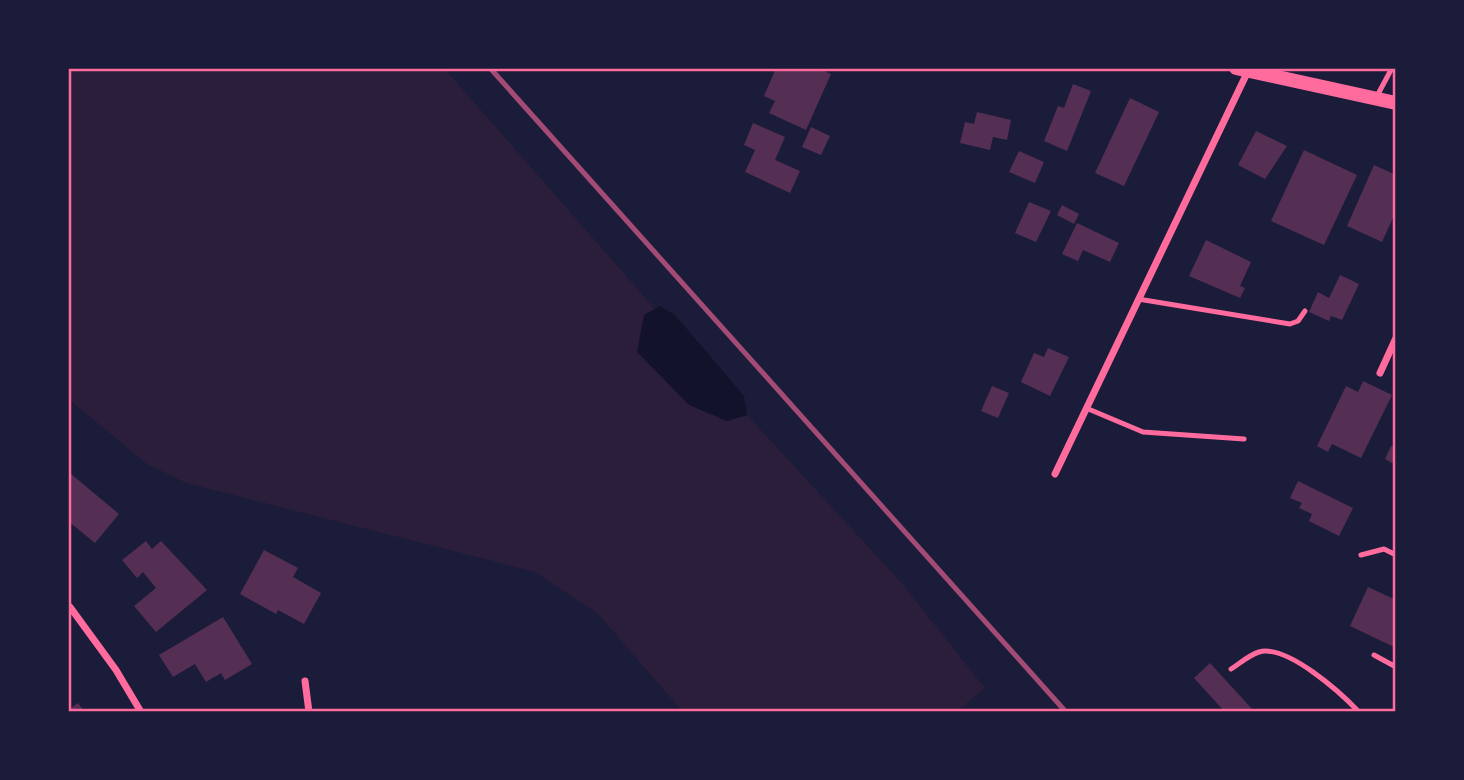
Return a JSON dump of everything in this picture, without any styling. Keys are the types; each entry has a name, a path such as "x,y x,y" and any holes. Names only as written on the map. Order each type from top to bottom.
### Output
{"main road":[{"path":"1251,70 1396,103"}],"street":[{"path":"1055,474 1251,70"},
{"path":"1380,373 1396,338"},
{"path":"69,607 116,670 141,712"},
{"path":"305,681 309,712"}],"lane":[{"path":"1375,98 1392,68"},
{"path":"1138,299 1290,324 1298,321 1306,311"},
{"path":"1086,408 1143,432 1244,439"},
{"path":"1361,555 1384,549 1396,555"},
{"path":"1231,669 1260,652 1277,654 1331,682 1359,712"},
{"path":"1374,655 1396,667"}],"shaded area":[{"path":"68,68 444,68 655,309 644,315 726,421 747,415 899,580 985,688 956,712 683,712 598,614 535,572 186,483 147,464 68,399"},
{"path":"660,306 675,315 744,396 747,415 727,421 689,405 637,352 644,315"}],"building":[{"path":"776,68 817,68 831,74 806,130 769,113 775,101 764,96"},
{"path":"1073,84 1091,91 1067,151 1044,141 1058,106 1064,108"},
{"path":"1130,98 1159,112 1124,186 1095,173"},
{"path":"977,112 1011,120 1007,140 993,137 990,150 960,143 965,122 974,124"},
{"path":"753,123 785,137 775,160 800,171 790,193 745,172 755,150 744,145"},
{"path":"811,127 830,136 821,155 802,147"},
{"path":"1256,131 1287,146 1265,179 1238,165"},
{"path":"1304,150 1357,175 1324,245 1271,221"},
{"path":"1019,151 1044,162 1035,183 1009,172"},
{"path":"1374,165 1396,175 1396,211 1382,242 1347,226"},
{"path":"1029,202 1051,211 1036,242 1015,233"},
{"path":"1062,205 1079,214 1074,224 1057,215"},
{"path":"1077,223 1119,243 1110,262 1083,250 1078,261 1062,254"},
{"path":"1206,240 1251,262 1240,286 1245,288 1240,298 1189,276"},
{"path":"1340,275 1359,284 1342,320 1331,316 1329,321 1309,312 1318,292 1329,298"},
{"path":"1048,348 1069,357 1050,396 1021,382 1034,353 1044,357"},
{"path":"1363,381 1392,395 1361,458 1332,444 1328,452 1317,446 1346,386 1358,392"},
{"path":"992,386 1009,393 998,418 981,411"},
{"path":"1391,446 1396,448 1396,465 1385,459"},
{"path":"71,474 119,514 95,543 68,521"},
{"path":"1298,481 1353,508 1339,536 1309,521 1312,514 1299,508 1302,503 1290,498"},
{"path":"146,541 152,549 161,541 207,590 156,632 134,606 156,588 143,572 137,578 122,560"},
{"path":"264,550 298,568 293,577 321,593 304,624 278,610 276,614 240,594"},
{"path":"1368,587 1396,600 1396,648 1350,626"},
{"path":"223,617 252,664 225,680 221,673 206,682 195,664 173,677 159,655"},
{"path":"1210,663 1252,709 1249,712 1225,712 1194,678"},
{"path":"78,703 85,712 68,712 68,710"}],"railway":[{"path":"490,68 1066,712"}]}
